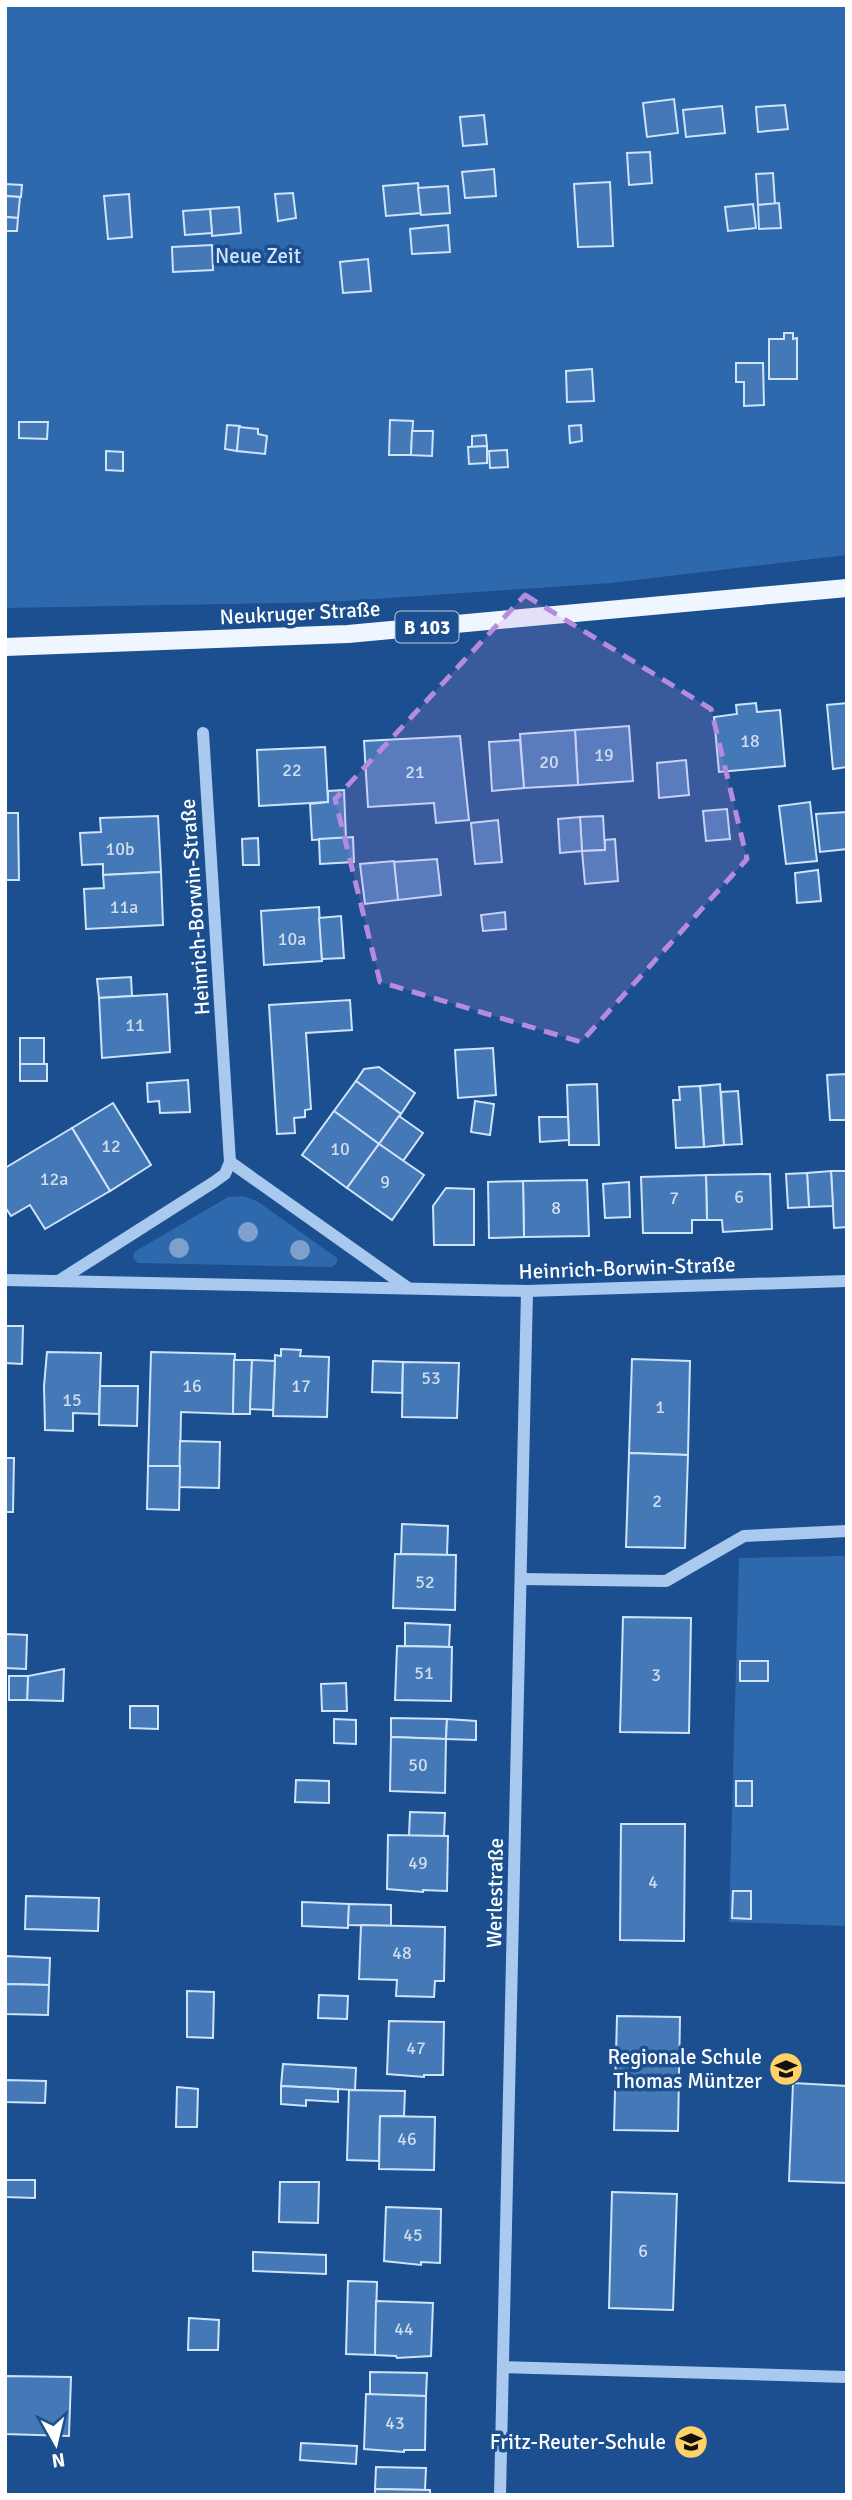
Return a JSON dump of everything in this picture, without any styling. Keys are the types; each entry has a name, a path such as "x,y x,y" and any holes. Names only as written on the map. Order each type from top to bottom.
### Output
{"main road":[{"name":"Neukruger Straße","path":"5,647 348,634 847,588"}],"street":[{"name":"Heinrich-Borwin-Straße","path":"203,733 230,1162"},
{"path":"60,1281 214,1182 225,1174 230,1162 408,1288"},
{"name":"Heinrich-Borwin-Straße","path":"5,1280 527,1291 847,1281"},
{"name":"Werlestraße","path":"500,2495 527,1291"},
{"path":"521,1579 666,1581 744,1536 847,1531"},
{"path":"503,2367 847,2377"}],"highlighted area":[{"path":"525,595 711,709 747,859 581,1042 380,982 335,799"}],"green space":[{"name":"Neue Zeit","path":"5,5 847,5 847,555 611,583 331,602 5,608"},
{"path":"243,1196 257,1201 337,1258 337,1263 332,1267 138,1263 133,1258 134,1252 228,1197"},
{"path":"847,1556 847,1926 729,1922 739,1558"}],"building":[{"path":"674,99 678,133 647,137 643,103"},
{"path":"785,105 788,129 758,132 756,107"},
{"path":"722,106 725,133 686,137 683,110"},
{"path":"484,115 487,144 463,146 460,117"},
{"path":"650,152 652,183 629,185 627,153"},
{"path":"494,169 496,196 465,198 462,172"},
{"path":"773,173 775,204 758,205 756,174"},
{"path":"610,182 613,246 578,247 574,184"},
{"path":"418,183 421,213 386,216 383,186"},
{"path":"5,184 22,185 21,197 5,196"},
{"path":"448,186 450,213 421,215 418,188"},
{"path":"293,193 296,218 278,221 275,194"},
{"path":"129,194 132,237 108,239 104,196"},
{"path":"5,196 20,197 18,218 5,217"},
{"path":"779,203 781,228 759,229 758,205"},
{"path":"753,204 756,228 728,231 725,207"},
{"path":"239,207 241,233 212,236 210,209"},
{"path":"210,209 212,233 185,235 183,211"},
{"path":"5,217 18,218 17,231 5,231"},
{"path":"448,225 450,252 412,254 410,229"},
{"path":"212,245 213,270 173,272 172,247"},
{"path":"368,259 371,291 343,293 340,262"},
{"path":"784,333 793,333 793,339 797,338 797,379 769,379 769,339 784,339"},
{"path":"736,363 763,363 764,405 744,406 744,382 736,382"},
{"path":"592,369 594,401 567,402 566,371"},
{"path":"390,420 413,421 411,455 389,455"},
{"path":"19,422 48,422 47,439 19,438"},
{"path":"227,425 240,426 237,451 225,449"},
{"path":"581,425 582,441 570,443 569,426"},
{"path":"239,427 258,429 258,434 267,436 265,454 237,451"},
{"path":"412,431 433,431 432,456 411,455"},
{"path":"486,435 487,446 472,447 472,436"},
{"path":"487,446 487,463 469,464 468,447"},
{"path":"507,450 508,467 490,468 489,451"},
{"path":"106,451 123,452 123,471 106,470"},
{"path":"756,703 757,712 780,710 785,766 719,772 714,717 737,714 736,705"},
{"path":"847,703 847,767 833,769 827,705"},
{"path":"629,726 633,781 578,785 575,730"},
{"path":"575,730 578,785 524,788 520,734"},
{"path":"460,736 469,820 436,823 434,803 368,807 364,741"},
{"path":"520,740 524,788 492,791 489,742"},
{"path":"325,747 328,802 259,806 257,750"},
{"path":"686,760 689,795 659,798 657,763"},
{"path":"344,790 346,838 312,840 310,804 328,802 328,791"},
{"path":"810,802 817,861 786,864 779,806"},
{"path":"727,809 730,839 706,841 703,811"},
{"path":"847,812 847,849 820,852 816,814"},
{"path":"5,813 18,813 19,880 5,880"},
{"path":"158,816 161,872 103,875 103,864 82,865 80,833 101,832 100,818"},
{"path":"603,816 605,850 582,851 580,817"},
{"path":"580,817 582,851 560,853 558,819"},
{"path":"498,820 502,862 475,864 471,823"},
{"path":"353,837 354,862 320,864 319,839"},
{"path":"258,838 259,865 243,865 242,839"},
{"path":"615,839 618,881 585,884 582,851 605,850 605,840"},
{"path":"437,859 441,895 398,900 394,862"},
{"path":"394,861 398,900 365,904 360,864"},
{"path":"818,870 821,901 797,903 795,873"},
{"path":"161,872 163,925 86,929 84,889 104,888 103,875"},
{"path":"319,907 322,961 264,965 261,911"},
{"path":"505,912 506,929 483,931 481,915"},
{"path":"341,916 344,958 322,959 319,918"},
{"path":"131,977 132,996 99,998 97,979"},
{"path":"167,994 170,1052 102,1058 99,998"},
{"path":"350,1000 352,1030 306,1033 311,1109 305,1110 305,1117 294,1118 295,1133 277,1134 269,1005"},
{"path":"20,1038 44,1038 44,1064 20,1064"},
{"path":"493,1048 496,1095 458,1098 455,1050"},
{"path":"20,1064 47,1064 47,1081 20,1081"},
{"path":"379,1067 415,1093 401,1114 356,1081 364,1069"},
{"path":"847,1074 847,1120 830,1120 827,1075"},
{"path":"188,1080 190,1112 160,1113 159,1101 148,1102 147,1083"},
{"path":"356,1081 401,1114 379,1144 334,1111"},
{"path":"597,1084 599,1145 569,1145 567,1085"},
{"path":"720,1084 724,1145 704,1147 700,1086"},
{"path":"700,1086 704,1147 676,1148 673,1100 680,1100 679,1087"},
{"path":"738,1091 742,1144 724,1145 721,1092"},
{"path":"475,1101 494,1104 490,1135 471,1132"},
{"path":"113,1103 151,1165 110,1191 72,1128"},
{"path":"334,1111 379,1144 347,1188 302,1155"},
{"path":"399,1116 423,1133 403,1161 379,1144"},
{"path":"539,1117 568,1117 569,1140 540,1142"},
{"path":"72,1128 110,1191 45,1229 30,1205 11,1216 5,1207 5,1168"},
{"path":"379,1144 424,1175 392,1220 347,1188"},
{"path":"831,1171 847,1171 847,1227 834,1228"},
{"path":"831,1171 833,1206 809,1207 807,1173"},
{"path":"807,1173 809,1207 788,1208 786,1174"},
{"path":"770,1174 772,1229 723,1232 722,1220 707,1220 706,1175"},
{"path":"706,1175 707,1220 692,1220 692,1233 643,1233 641,1177"},
{"path":"587,1180 589,1236 524,1237 523,1181"},
{"path":"523,1181 524,1237 489,1238 488,1182"},
{"path":"629,1182 630,1217 605,1218 603,1184"},
{"path":"446,1188 474,1189 474,1245 434,1245 433,1206"},
{"path":"5,1326 23,1326 22,1364 5,1363"},
{"path":"281,1349 301,1350 300,1356 329,1357 327,1417 273,1416 275,1355 281,1356"},
{"path":"47,1352 101,1353 99,1414 73,1413 73,1431 45,1430 44,1386"},
{"path":"151,1352 235,1354 233,1414 181,1412 180,1466 148,1466"},
{"path":"632,1359 690,1361 688,1455 629,1453"},
{"path":"234,1360 252,1360 250,1414 233,1414"},
{"path":"252,1360 275,1361 273,1410 250,1409"},
{"path":"373,1361 403,1362 402,1393 372,1392"},
{"path":"403,1362 459,1363 457,1418 402,1417"},
{"path":"100,1386 138,1386 137,1426 99,1425"},
{"path":"180,1441 220,1442 219,1488 179,1487"},
{"path":"629,1453 688,1455 685,1548 626,1547"},
{"path":"5,1458 14,1458 13,1512 5,1512"},
{"path":"148,1466 180,1466 179,1510 147,1509"},
{"path":"402,1524 448,1526 447,1555 401,1554"},
{"path":"395,1554 456,1555 455,1610 393,1608"},
{"path":"623,1617 691,1618 689,1733 620,1732"},
{"path":"405,1623 450,1625 449,1647 405,1646"},
{"path":"5,1634 27,1635 26,1669 5,1668"},
{"path":"397,1646 452,1647 451,1701 395,1700"},
{"path":"740,1661 768,1661 768,1681 740,1681"},
{"path":"64,1669 63,1701 27,1700 28,1676"},
{"path":"9,1676 28,1676 27,1700 9,1700"},
{"path":"346,1683 347,1711 322,1711 321,1684"},
{"path":"130,1706 158,1706 158,1729 130,1728"},
{"path":"391,1718 447,1719 446,1739 391,1737"},
{"path":"334,1719 356,1720 356,1744 334,1743"},
{"path":"447,1719 476,1721 476,1740 446,1739"},
{"path":"391,1737 446,1739 445,1793 390,1791"},
{"path":"296,1780 329,1781 329,1803 295,1802"},
{"path":"736,1781 752,1781 752,1806 736,1806"},
{"path":"410,1812 445,1813 444,1836 409,1836"},
{"path":"621,1824 685,1824 684,1941 620,1940"},
{"path":"388,1835 448,1836 447,1891 387,1889"},
{"path":"733,1891 751,1891 751,1919 732,1918"},
{"path":"26,1896 99,1898 98,1931 25,1929"},
{"path":"302,1902 349,1904 348,1928 302,1926"},
{"path":"349,1904 391,1905 391,1926 348,1925"},
{"path":"361,1925 445,1927 444,1981 435,1981 434,1997 396,1996 397,1980 359,1979"},
{"path":"5,1956 50,1958 49,1985 5,1984"},
{"path":"5,1984 49,1985 48,2015 5,2014"},
{"path":"187,1991 214,1992 213,2038 187,2037"},
{"path":"319,1995 348,1996 347,2019 318,2018"},
{"path":"617,2016 680,2017 678,2131 614,2130"},
{"path":"389,2021 444,2022 443,2075 424,2077 387,2074"},
{"path":"283,2064 356,2068 355,2090 281,2086"},
{"path":"5,2080 46,2081 45,2103 5,2102"},
{"path":"793,2083 847,2086 847,2183 789,2181"},
{"path":"281,2086 338,2089 338,2102 306,2100 306,2106 281,2104"},
{"path":"177,2087 198,2089 197,2127 176,2127"},
{"path":"349,2090 405,2091 404,2116 380,2116 379,2161 347,2160"},
{"path":"380,2116 435,2117 434,2170 379,2169"},
{"path":"5,2180 35,2180 35,2198 5,2197"},
{"path":"280,2182 319,2182 318,2223 279,2222"},
{"path":"612,2192 677,2194 673,2310 609,2308"},
{"path":"386,2207 441,2209 440,2263 421,2262 421,2265 384,2261"},
{"path":"253,2252 326,2255 326,2274 253,2271"},
{"path":"348,2281 377,2282 375,2355 346,2354"},
{"path":"376,2301 433,2303 431,2356 397,2358 375,2355"},
{"path":"189,2318 219,2320 218,2350 188,2350"},
{"path":"370,2372 427,2373 426,2396 370,2395"},
{"path":"5,2376 71,2377 69,2436 5,2434"},
{"path":"366,2394 426,2396 425,2450 404,2452 364,2449"},
{"path":"301,2443 357,2446 356,2464 300,2460"},
{"path":"376,2467 426,2468 425,2490 375,2489"},
{"path":"375,2489 430,2490 430,2495 375,2495"}],"place":[{"name":"Regionale Schule Thomas Müntzer","path":"786,2069"},
{"name":"Fritz-Reuter-Schule","path":"691,2442"}]}
